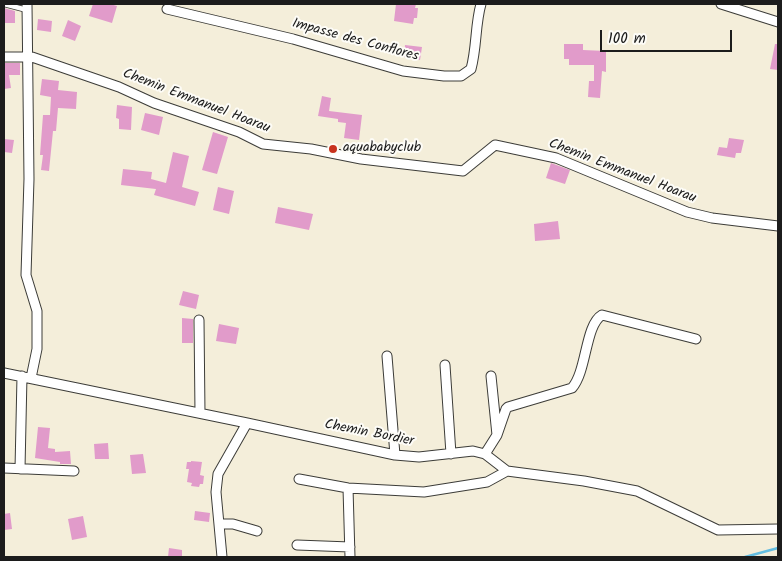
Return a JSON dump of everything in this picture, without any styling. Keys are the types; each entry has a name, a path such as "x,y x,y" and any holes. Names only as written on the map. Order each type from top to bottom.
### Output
{"street":[{"name":"Impasse des Conflores","path":"167,9 293,39 403,71 461,76 471,69 481,4"},
{"path":"721,4 778,22"},
{"path":"27,7 29,180 26,275 37,311 37,349 31,378"},
{"name":"Chemin Emmanuel Hoarau","path":"4,57 32,57 119,88 154,103 239,132 263,144 311,149 361,159 463,171 495,145 556,158 687,212 701,216 778,226"},
{"path":"696,339 602,315 597,318 592,330 579,377 572,388 508,407 497,434 485,454 507,471 584,481 637,491 718,530 778,529"},
{"path":"199,320 200,413"},
{"path":"387,356 395,456"},
{"path":"445,365 451,454"},
{"name":"Chemin Bordier","path":"4,373 200,413 395,456 419,457 473,451 485,454"},
{"path":"20,469 22,376"},
{"path":"491,376 497,434"},
{"path":"222,557 216,492 218,474 247,423"},
{"path":"4,468 74,471"},
{"path":"299,479 348,488 424,492 487,482 507,471"},
{"path":"348,488 350,557"},
{"path":"219,524 233,524 257,531"},
{"path":"297,545 350,547"}],"lane":[{"path":"4,4 27,7"}],"building":[{"path":"93,4 117,6 112,23 89,16"},
{"path":"396,4 416,4 415,8 418,8 417,18 414,18 413,24 394,21"},
{"path":"4,8 15,11 15,23 4,23"},
{"path":"38,19 52,21 51,32 37,30"},
{"path":"68,20 81,26 75,41 62,36"},
{"path":"564,44 583,44 583,50 606,51 606,72 602,71 600,98 588,97 589,81 594,81 594,65 569,65 569,59 564,59"},
{"path":"775,44 778,44 778,70 770,69"},
{"path":"405,45 422,47 420,60 404,57"},
{"path":"4,63 20,63 20,75 9,75 11,88 4,89"},
{"path":"42,79 59,81 58,90 77,92 76,109 58,108 56,131 53,131 49,171 41,170 43,155 40,155 43,115 50,115 51,97 40,95"},
{"path":"322,96 331,98 329,111 362,115 359,140 344,138 346,123 338,122 338,119 318,116"},
{"path":"117,105 132,107 131,130 119,129 119,119 116,118"},
{"path":"145,113 163,117 159,135 141,130"},
{"path":"213,132 228,137 217,174 202,170"},
{"path":"729,138 744,140 741,153 736,153 735,158 717,155 719,147 727,148"},
{"path":"4,139 14,140 12,153 4,152"},
{"path":"173,152 189,156 182,187 199,192 195,206 154,195 156,189 121,185 123,169 152,172 151,179 166,183"},
{"path":"551,163 570,170 565,184 546,178"},
{"path":"218,187 234,191 229,214 213,210"},
{"path":"278,207 313,214 309,230 275,223"},
{"path":"558,221 560,239 535,241 534,224"},
{"path":"183,291 199,295 196,309 179,305"},
{"path":"182,318 193,319 193,343 182,343"},
{"path":"219,324 239,328 236,344 216,341"},
{"path":"38,427 50,428 48,448 55,449 55,452 70,451 71,464 60,464 60,462 35,458"},
{"path":"108,443 109,459 95,459 94,444"},
{"path":"143,454 146,473 132,474 130,455"},
{"path":"187,462 202,462 200,475 204,476 203,484 200,484 199,487 191,486 192,483 187,482 189,469 186,469"},
{"path":"195,511 210,513 209,522 194,520"},
{"path":"10,513 12,529 4,530 4,514"},
{"path":"83,516 87,537 72,540 68,519"},
{"path":"169,548 182,550 182,557 168,557"}],"waterway":[{"path":"745,557 778,548"}],"place":[{"name":"aquababyclub","path":"333,149"}]}
